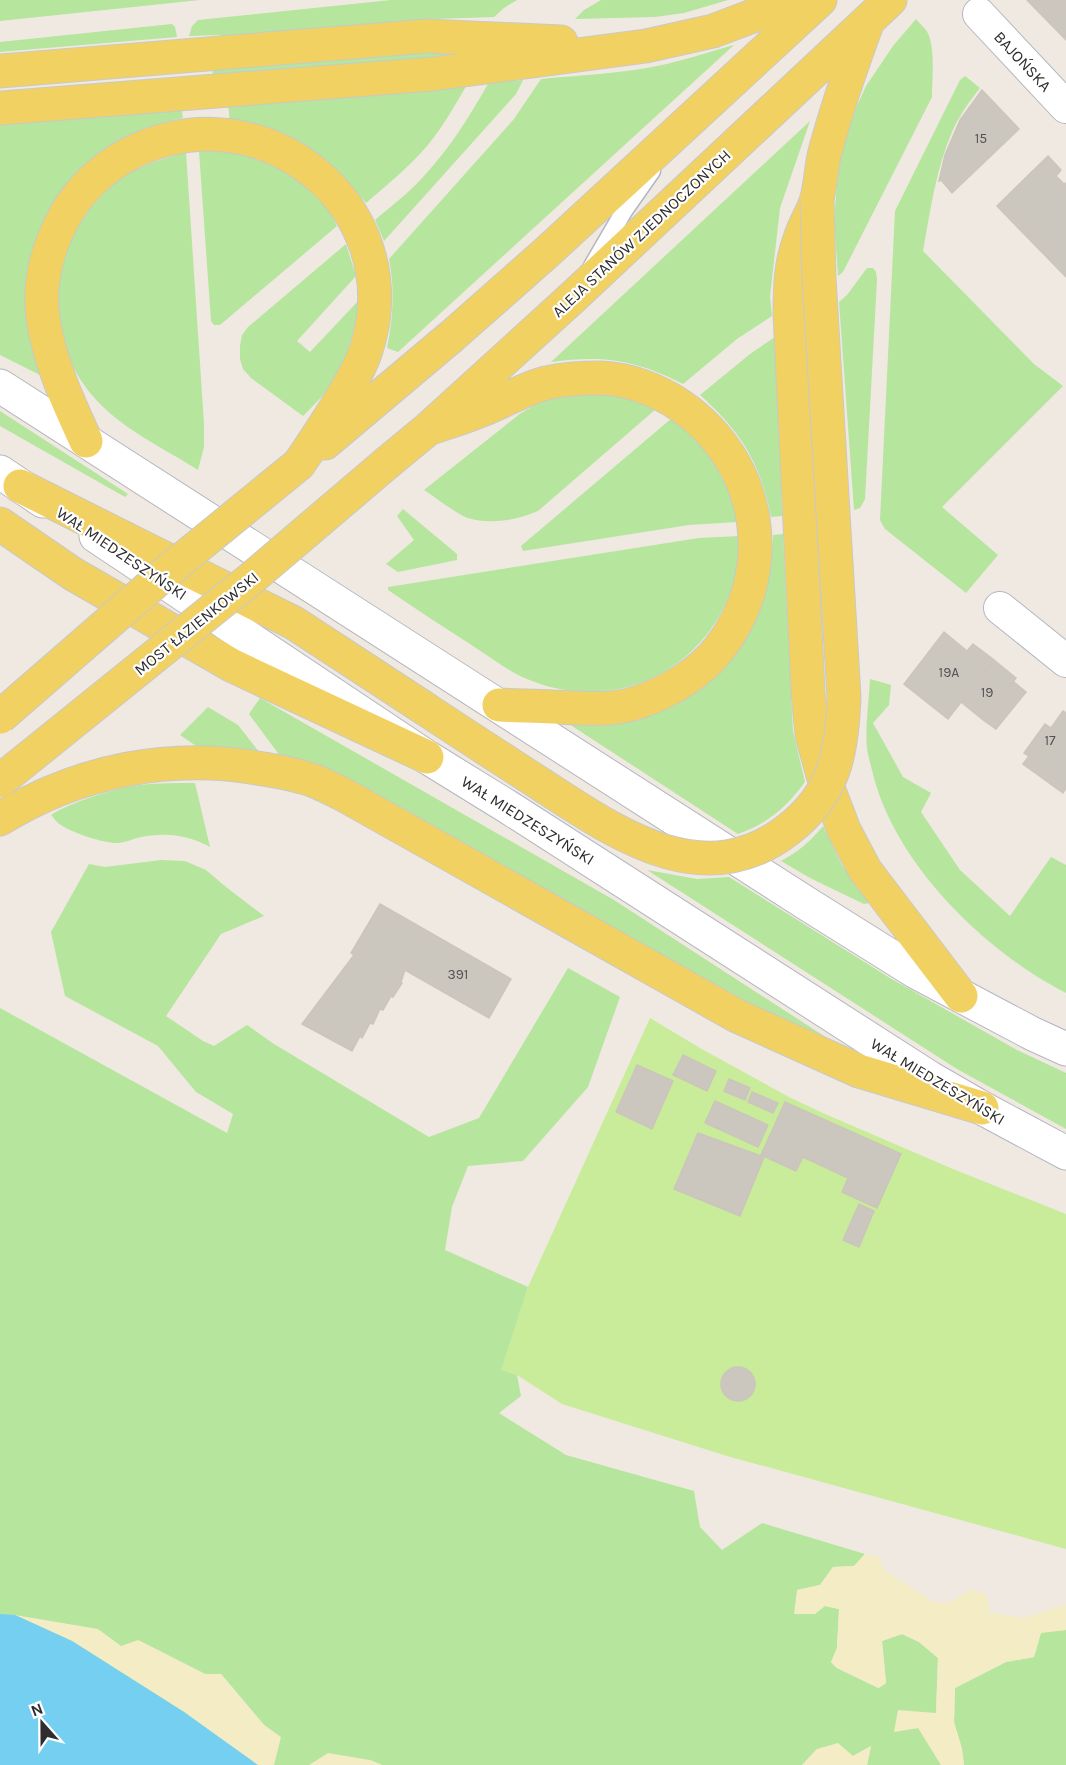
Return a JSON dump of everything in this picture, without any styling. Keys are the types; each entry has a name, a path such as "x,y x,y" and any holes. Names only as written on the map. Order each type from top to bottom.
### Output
{"main road":[{"path":"0,108 433,74 646,45 713,31 766,12 786,0"},
{"path":"0,717 170,570 299,464 335,424 452,336 537,261 820,0"},
{"path":"10,479 294,623 607,827 642,844 673,854 697,858 719,858 760,847 778,838 802,819 816,803 831,778 838,757 843,725 844,697 819,278 817,199 824,156 845,83 879,11"},
{"name":"ALEJA STANÓW ZJEDNOCZONYCH","path":"388,462 428,429 573,297 879,11"},
{"path":"0,71 427,36 646,45"},
{"path":"86,441 66,398 47,340 42,298 50,246 70,207 83,190 123,157 167,138 211,133 257,141 278,149 312,170 340,199 353,217 362,236 369,257 374,293 372,324 360,368 335,424"},
{"path":"817,199 796,250 790,283 808,692 812,735 823,775 844,830 866,870 961,996"},
{"path":"428,429 479,412 545,384 574,379 603,378 643,386 670,399 698,418 712,432 728,451 748,495 755,530 754,568 747,595 737,620 717,651 684,680 660,694 610,709 581,710 499,705"},
{"path":"0,386 916,972 1066,1049"},
{"name":"MOST ŁAZIENKOWSKI","path":"0,781 253,577 388,462"},
{"name":"WAŁ MIEDZESZYŃSKI","path":"10,479 427,757 930,1078 1066,1153"},
{"path":"0,524 73,574 233,666 427,757"},
{"path":"0,819 51,791 87,778 126,768 202,762 242,765 315,781 346,796 738,1017 859,1071 982,1108"}],"street":[{"name":"BAJOŃSKA","path":"979,14 1066,107"},
{"path":"1000,608 1066,661"}],"lane":[{"path":"573,297 624,211 691,118"}],"green space":[{"path":"0,0 200,0 0,21"},
{"path":"391,0 517,0 494,17 434,19 437,41 448,43 450,62 468,83 449,116 427,146 382,189 366,203 360,196 333,218 337,226 220,325 214,325 211,321 199,151 232,152 228,101 213,81 212,58 223,57 221,35 189,36 192,26 198,20"},
{"path":"601,0 728,0 684,13 655,17 575,19 584,10"},
{"path":"916,19 926,30 931,44 932,97 843,272 838,276 834,219 838,172 847,128 866,86 893,46"},
{"path":"172,24 177,37 0,52 0,42"},
{"path":"734,45 398,352 387,348 392,304 389,259 514,119 541,79 643,69"},
{"path":"965,76 980,88 958,120 946,146 934,191 923,251 1034,364 1063,386 942,507 998,555 966,593 885,529 880,520 895,211 960,80"},
{"path":"523,80 516,94 384,241 375,220 433,166 459,131 489,82"},
{"path":"181,104 183,118 147,128 120,140 101,154 69,184 42,376 0,355 0,118"},
{"path":"810,121 780,208 770,297 772,316 737,339 683,384 650,369 619,361 587,359 551,362"},
{"path":"186,152 204,424 204,447 198,470 128,427 114,417 91,394 74,368 63,340 58,311 60,281 67,253 79,226 97,201 119,180 135,170"},
{"path":"346,244 356,276 297,341 310,352 360,299 352,336 333,381 326,392 303,416 251,378 243,369 240,359 242,335 248,327"},
{"path":"867,268 873,268 877,280 865,499 860,508 854,510 839,302"},
{"path":"778,335 782,516 771,517 761,480 747,449 727,422 700,395 750,354"},
{"path":"614,393 656,409 538,511 504,521 477,520 458,513 424,490 521,413 542,401 570,395"},
{"path":"0,411 128,494 125,497 0,426"},
{"path":"672,418 690,432 709,453 733,500 737,522 689,525 523,551 521,546"},
{"path":"403,509 457,554 457,560 398,572 386,564 414,540 397,516"},
{"path":"783,534 793,731 805,782 776,814 738,834 569,724 594,725 753,625 766,592 771,567 773,535"},
{"path":"739,536 738,560 733,585 719,616 701,642 677,663 651,678 622,688 591,692 559,689 527,679 507,669 388,590 388,587 699,538"},
{"path":"870,679 891,685 889,705 873,723 903,777 931,793 921,812 960,870 1010,916 1051,857 1066,865 1066,993 1035,975 974,928 921,870 900,838 883,804 867,748"},
{"path":"260,698 614,900 824,1036 818,1036 730,996 283,760 249,714"},
{"path":"208,707 238,725 263,757 205,752 180,735"},
{"path":"195,783 210,847 193,839 175,835 147,836 119,843 106,842 66,828 51,815 81,801 130,786"},
{"path":"823,826 842,865 869,903 864,904 781,861 804,846"},
{"path":"161,860 185,861 206,870 264,916 221,934 166,1016 214,1046 247,1025 274,1044 429,1137 479,1118 568,968 620,997 588,1087 523,1161 468,1166 452,1207 445,1250 528,1287 502,1370 517,1375 521,1396 499,1413 566,1455 694,1491 700,1527 722,1550 762,1523 865,1554 854,1566 833,1567 820,1585 797,1590 825,1606 839,1609 837,1648 831,1662 837,1668 878,1688 886,1683 882,1641 902,1634 919,1642 938,1658 936,1713 894,1731 919,1728 941,1765 867,1765 871,1746 853,1756 817,1749 802,1765 382,1765 370,1760 368,1765 258,1765 0,1629 0,1008 227,1133 233,1114 196,1092 158,1046 65,996 51,932 89,864 105,867","holes":["138,1640 205,1674 221,1674 264,1725 280,1737"]},
{"path":"647,870 697,879 729,877 890,978 1017,1050 1066,1073 1066,1129 957,1069"},
{"path":"650,1018 789,1097 825,1114 1066,1214 1066,1549 727,1456 562,1404 517,1375 501,1370 528,1287"},
{"path":"1066,1630 1066,1765 964,1765 954,1722 955,1688 1006,1662 1034,1657 1041,1632"}],"sand":[{"path":"865,1554 879,1556 884,1570 934,1602 948,1603 971,1589 987,1595 990,1613 1024,1618 1066,1604 1066,1630 1041,1633 1034,1657 1006,1662 955,1688 954,1722 964,1765 941,1765 918,1728 894,1732 898,1710 936,1713 938,1658 919,1642 902,1634 882,1641 886,1683 879,1688 837,1668 831,1662 837,1648 839,1609 825,1606 815,1614 794,1614 797,1590 820,1585 833,1567 854,1566"},
{"path":"15,1615 98,1629 121,1646 138,1640 205,1674 221,1674 264,1725 281,1737 274,1765 258,1765 252,1762 184,1712 72,1641"},
{"path":"838,1743 853,1756 871,1746 867,1765 802,1765 817,1749"},
{"path":"328,1753 370,1760 382,1765 309,1765"}],"water":[{"path":"0,1614 15,1615 72,1641 184,1712 258,1765 0,1765"}],"building":[{"path":"1027,0 1066,0 1066,40"},
{"path":"982,90 1019,129 952,193 941,180 939,181 945,155 960,120"},
{"path":"1048,156 1061,170 1056,176 1064,184 1066,183 1066,277 997,206"},
{"path":"944,632 967,651 973,644 994,660 948,719 904,684"},
{"path":"994,660 1016,678 982,719 961,702"},
{"path":"1014,682 1026,692 996,729 982,719"},
{"path":"1063,711 1066,713 1066,788 1063,793 1023,764 1029,756 1024,753 1045,724 1051,728"},
{"path":"380,904 511,979 489,1018 405,970 402,983 393,997 391,996 383,1010 380,1009 373,1024 370,1023 352,1051 302,1024 354,955 351,953"},
{"path":"683,1055 716,1071 707,1091 673,1075"},
{"path":"637,1065 673,1081 652,1129 616,1112"},
{"path":"729,1079 750,1088 745,1100 724,1091"},
{"path":"752,1092 778,1103 773,1113 748,1102"},
{"path":"715,1101 768,1125 758,1147 705,1123"},
{"path":"785,1102 901,1154 877,1208 842,1192 848,1178 803,1157 796,1171 761,1155"},
{"path":"698,1133 764,1157 740,1216 674,1189"},
{"path":"859,1204 874,1211 859,1247 843,1240"},
{"path":"738,1367 750,1372 755,1384 750,1396 738,1401 726,1396 721,1384 726,1372"}]}
